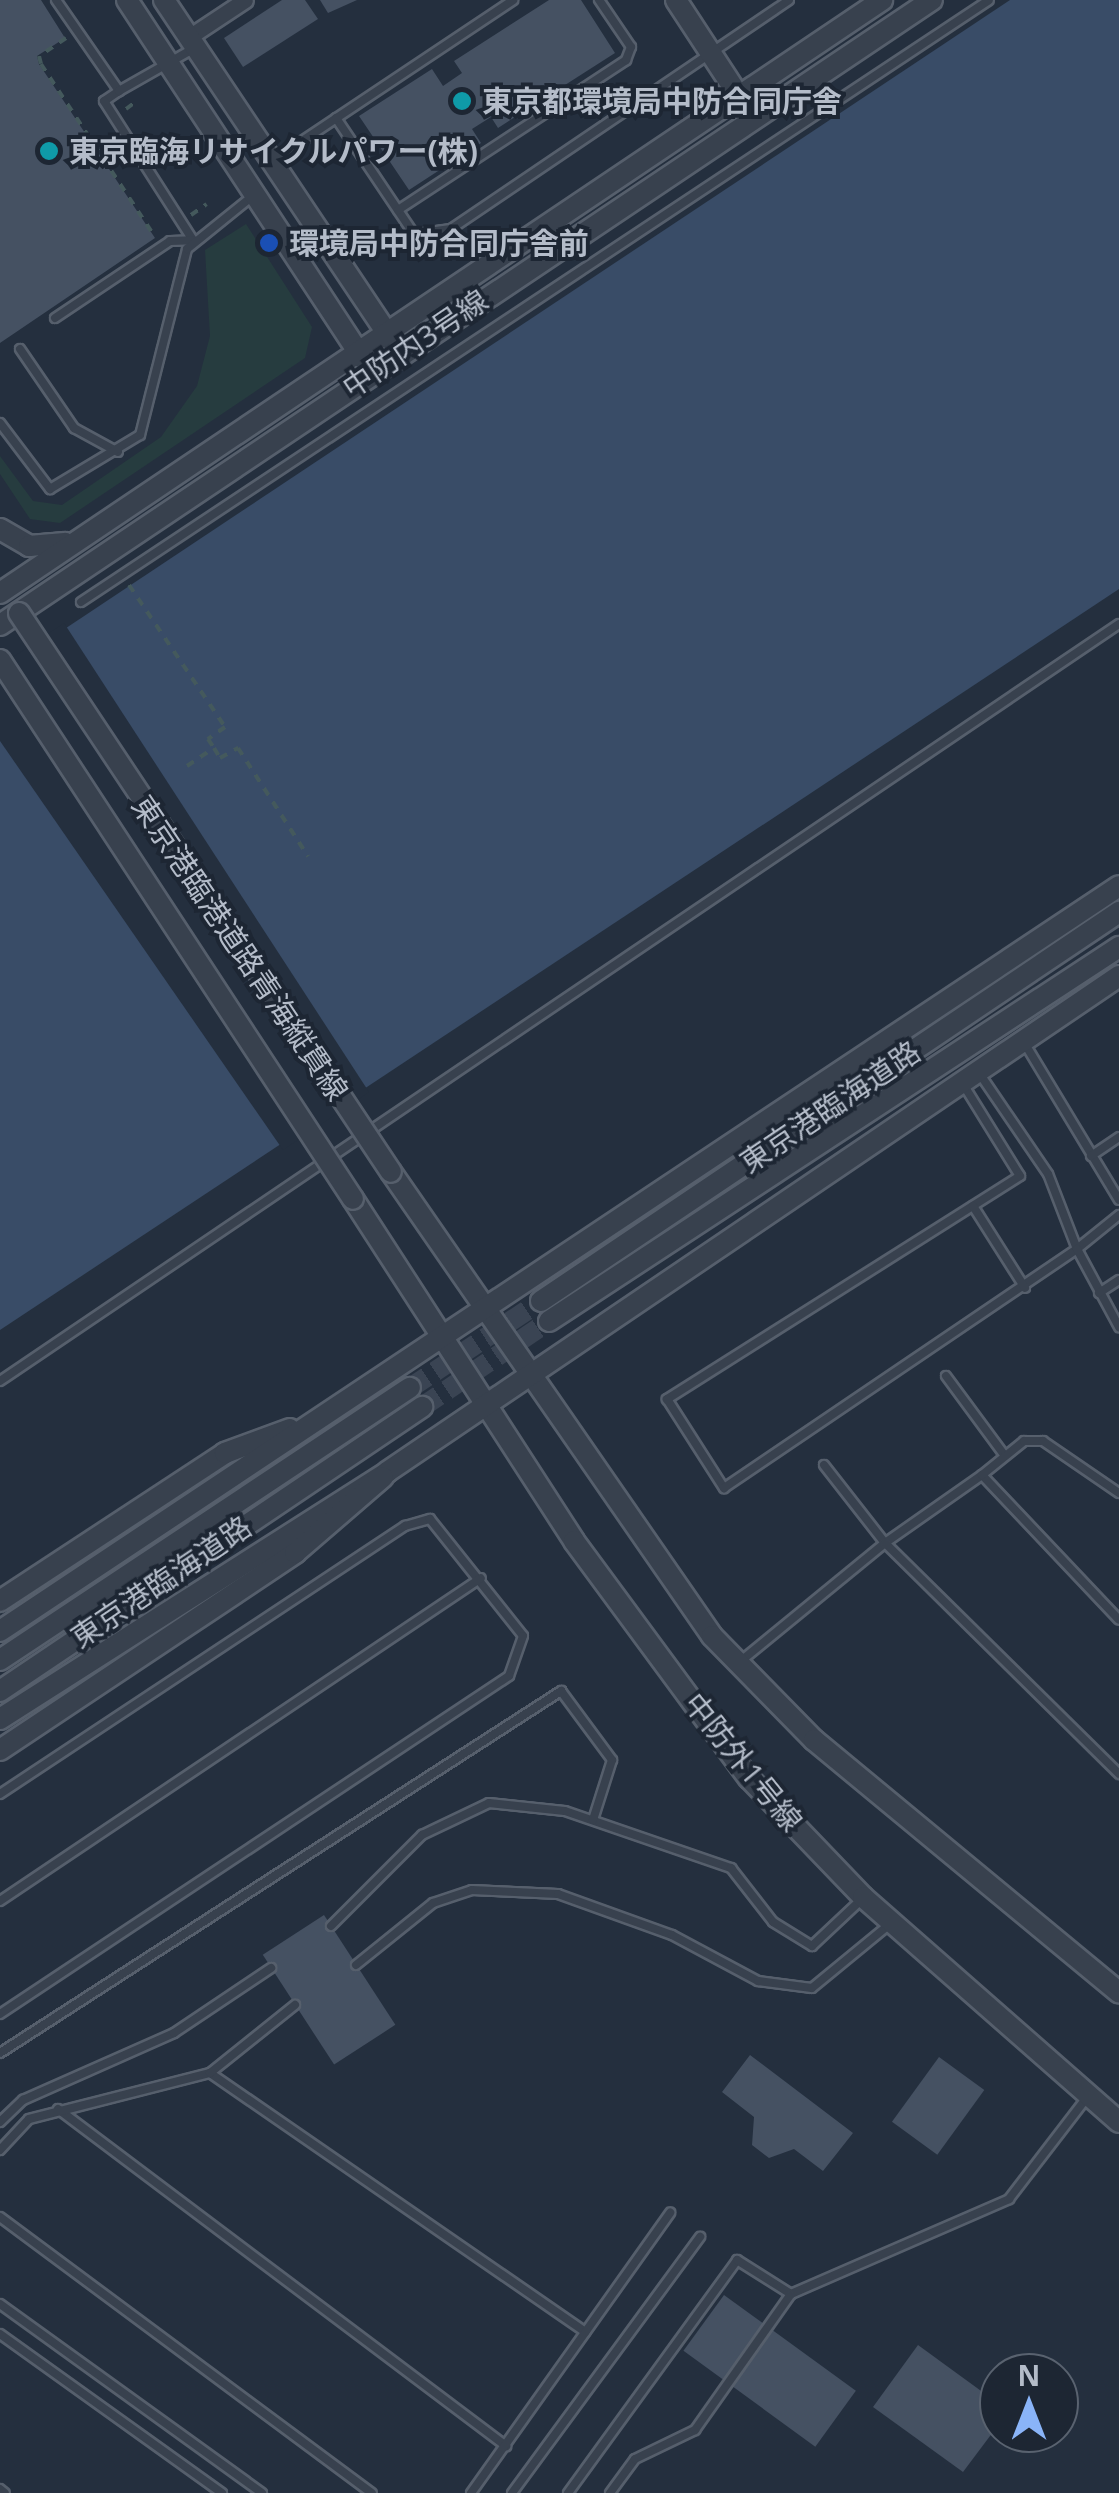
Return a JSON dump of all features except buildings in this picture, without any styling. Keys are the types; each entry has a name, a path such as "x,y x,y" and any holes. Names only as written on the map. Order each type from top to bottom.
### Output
{"street":[{"path":"127,0 372,372"},
{"path":"164,0 400,353"},
{"path":"193,42 245,0"},
{"path":"676,0 754,118"},
{"name":"中防内3号線","path":"1,590 356,348 882,0"},
{"name":"中防内3号線","path":"0,625 400,353 932,0"},
{"path":"0,529 28,546 72,541"},
{"name":"東京港臨港道路青海縦貫線","path":"1,590 482,1309"},
{"name":"東京港臨港道路青海縦貫線","path":"0,660 444,1335"},
{"path":"0,1632 1119,886"},
{"name":"東京港臨海道路","path":"1119,912 545,1311 1119,947"},
{"path":"0,1719 387,1472 1119,976"},
{"name":"中防外1号線","path":"482,1309 670,1584 738,1663 814,1740 1119,1992"},
{"name":"中防外1号線","path":"444,1335 574,1541 749,1778 864,1897 1119,2122"},
{"name":"東京港臨海道路","path":"0,1660 410,1388"},
{"name":"東京港臨海道路","path":"0,1690 422,1407"},
{"path":"0,1601 225,1453 320,1418"},
{"path":"0,1750 310,1543 371,1496 387,1472"}],"lane":[{"path":"56,0 119,91"},
{"path":"272,161 513,0"},
{"path":"398,210 626,60 631,48 599,0"},
{"path":"336,118 414,234 450,229 789,0"},
{"path":"81,602 989,0"},
{"path":"0,423 50,489 118,452 151,414 193,240 104,101 193,42"},
{"path":"54,318 170,240 193,240 255,194"},
{"path":"20,350 74,428 118,452"},
{"path":"0,1380 1119,624"},
{"path":"1022,1040 1119,1200"},
{"path":"968,1076 1020,1176 667,1399 724,1488 1026,1288 1119,1215"},
{"path":"968,1076 1048,1174 1077,1250 1119,1327"},
{"path":"1091,1156 1119,1137"},
{"path":"973,1206 1026,1288"},
{"path":"1099,1293 1119,1280"},
{"path":"946,1376 1005,1456"},
{"path":"738,1663 885,1543 1024,1441 1043,1441 1119,1493"},
{"path":"824,1465 885,1543 1119,1774"},
{"path":"982,1475 1119,1620"},
{"path":"0,1794 404,1526 430,1519 481,1578 523,1636 510,1676 0,2014"},
{"path":"0,1900 481,1578"},
{"path":"0,2053 561,1690 612,1760 593,1820"},
{"path":"331,1926 422,1835 464,1808 593,1820 731,1868 773,1922 812,1946 864,1897"},
{"path":"356,1965 433,1904 472,1890 558,1894 672,1935 758,1981 812,1988 891,1922"},
{"path":"0,2122 23,2100 174,2033 271,1968"},
{"path":"0,2150 29,2119 210,2073 295,2005"},
{"path":"210,2073 585,2332"},
{"path":"610,2493 636,2459 695,2430 791,2294 1009,2198 1088,2096"},
{"path":"58,2109 506,2446"},
{"path":"472,2493 670,2213"},
{"path":"0,2217 372,2493"},
{"path":"512,2493 700,2236"},
{"path":"568,2493 736,2260 791,2294"},
{"path":"0,2304 262,2493"},
{"path":"0,2334 222,2493"}],"path":[{"path":"68,36 39,56 41,64 156,238 166,230"},
{"path":"128,583 225,726 208,738 220,758 238,748 308,856"},
{"path":"187,766 214,748"}],"green space":[{"path":"246,224 312,327 305,358 60,523 30,519 0,474 0,456 33,501 62,505 161,437 197,386 210,336 205,250"}],"water":[{"path":"1010,0 1119,0 1119,589 0,1330 0,672"}],"pier":[{"path":"64,623 369,1092 283,1150 0,741 0,666"}],"tunnel":[{"path":"410,1388 541,1301"},
{"path":"422,1407 549,1321"}],"place":[{"name":"東京都環境局中防合同庁舎","path":"462,101"},
{"name":"東京臨海リサイクルパワー(株)","path":"49,151"},
{"name":"環境局中防合同庁舎前","path":"269,243"}]}
